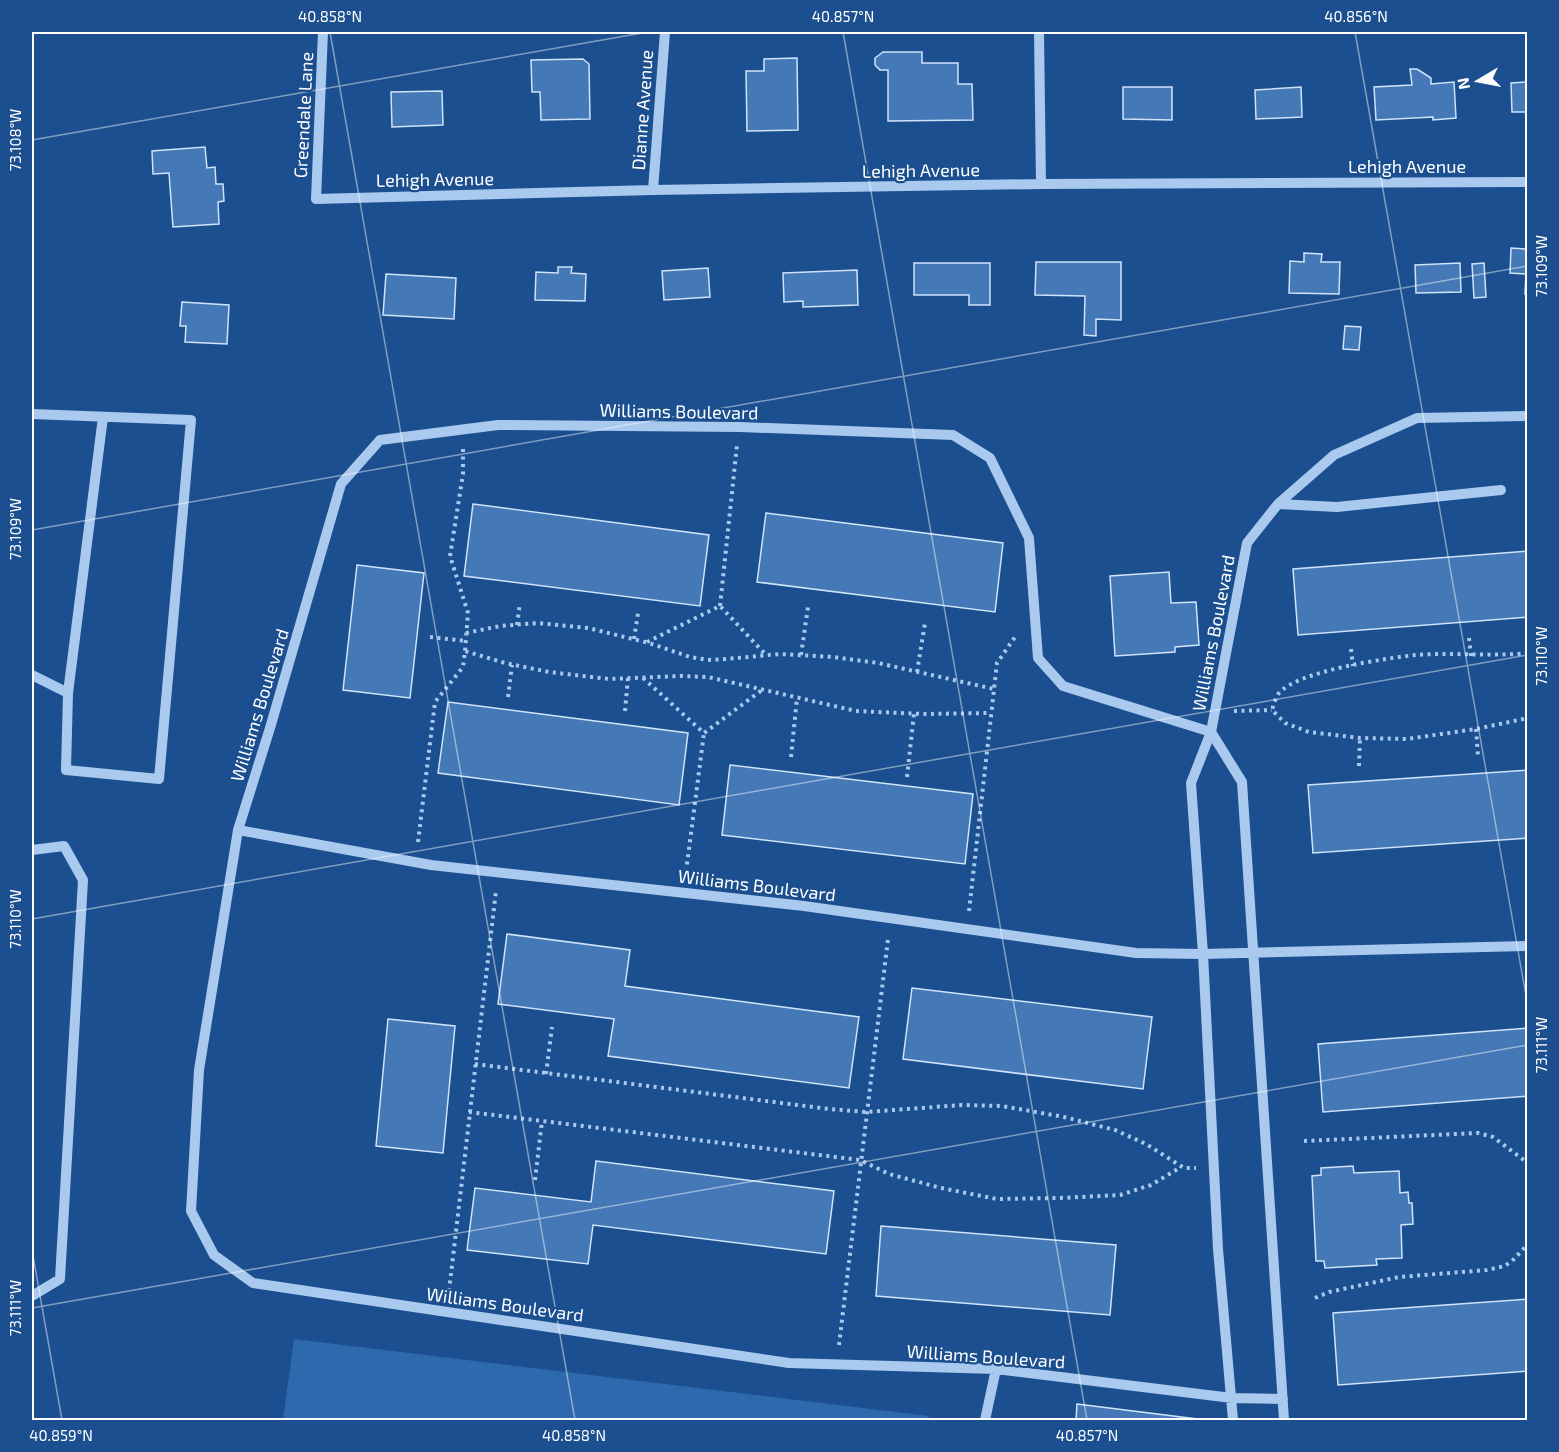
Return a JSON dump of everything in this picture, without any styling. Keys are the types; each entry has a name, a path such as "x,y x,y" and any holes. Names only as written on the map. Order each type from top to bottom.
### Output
{"street":[{"name":"Greendale Lane","path":"316,199 323,32"},
{"name":"Dianne Avenue","path":"652,190 665,32"},
{"path":"1039,32 1041,184"},
{"name":"Lehigh Avenue","path":"316,199 652,190 1041,184 1527,182"},
{"path":"32,414 191,420 159,779 66,770 68,693 103,417"},
{"name":"Williams Boulevard","path":"1233,1420 1218,1249 1203,954 1191,783 1211,732 1247,543 1278,504 1334,455 1417,418 1527,416"},
{"name":"Williams Boulevard","path":"1283,1399 1232,1398 996,1369 789,1363 253,1283 214,1255 191,1211 199,1070 238,830 341,484 380,440 498,425 740,427 953,435 990,458 1029,538 1038,658 1063,686 1211,732 1242,782 1254,952 1283,1399 1284,1420"},
{"path":"1278,504 1337,507 1501,490"},
{"path":"32,675 68,693"},
{"name":"Williams Boulevard","path":"238,830 416,862 804,906 1136,953 1203,954 1527,946"},
{"path":"32,850 63,846 83,880 60,1279 32,1296"},
{"path":"985,1420 996,1369"}],"path":[{"path":"740,427 720,606 766,656"},
{"path":"416,862 435,702 463,667 465,651 468,613 450,556 463,474 462,430"},
{"path":"517,625 520,603"},
{"path":"646,642 720,606"},
{"path":"801,655 808,607"},
{"path":"968,929 997,663 1034,609"},
{"path":"634,639 638,613"},
{"path":"466,633 538,623 588,628 708,660 801,655 833,657 878,663 994,689"},
{"path":"917,672 925,623"},
{"path":"430,637 466,641"},
{"path":"1468,638 1471,656"},
{"path":"1351,649 1353,666"},
{"path":"465,651 549,672 609,679 708,677 856,711 914,714 991,713"},
{"path":"1272,710 1278,693 1291,684 1319,673 1417,655 1471,656 1527,653"},
{"path":"508,697 512,664"},
{"path":"642,677 704,733"},
{"path":"625,711 628,678"},
{"path":"684,893 704,733 763,690"},
{"path":"791,757 797,698"},
{"path":"1215,712 1272,710 1285,723 1309,732 1360,738 1407,739 1476,729 1527,718"},
{"path":"907,777 914,714"},
{"path":"1476,729 1478,756"},
{"path":"1359,766 1360,738"},
{"path":"447,1312 498,872"},
{"path":"836,1364 891,919"},
{"path":"546,1074 552,1028"},
{"path":"475,1064 866,1112 962,1105 1002,1106 1115,1130 1146,1144 1181,1167 1214,1168"},
{"path":"469,1112 860,1160 889,1174 941,1188 997,1199 1120,1195 1151,1185 1181,1167"},
{"path":"535,1180 542,1121"},
{"path":"1304,1141 1478,1133 1493,1137 1527,1163"},
{"path":"1315,1298 1329,1292 1399,1276 1487,1270 1505,1266 1527,1244"}],"shaded area":[{"path":"294,1339 929,1416 928,1420 283,1420"}],"building":[{"path":"883,52 922,52 922,63 958,63 958,84 972,84 973,120 888,121 888,70 880,70 875,65 875,58"},
{"path":"797,58 798,130 747,131 746,71 764,71 764,59"},
{"path":"583,59 589,64 590,119 541,120 540,92 532,92 531,60"},
{"path":"1410,69 1417,69 1431,78 1431,84 1454,82 1456,118 1376,120 1374,87 1412,85"},
{"path":"1528,82 1528,112 1512,112 1511,83"},
{"path":"1123,87 1172,87 1172,120 1123,119"},
{"path":"1301,87 1302,117 1256,119 1255,90"},
{"path":"442,91 443,125 392,127 391,92"},
{"path":"205,147 207,168 215,167 216,184 223,184 224,201 218,202 219,224 173,227 169,173 153,174 152,151"},
{"path":"1511,248 1528,249 1528,294 1525,294 1526,274 1510,273"},
{"path":"1304,253 1322,254 1321,262 1340,262 1339,294 1289,293 1290,261 1304,262"},
{"path":"1036,262 1121,262 1121,320 1096,319 1096,336 1084,335 1085,296 1035,295"},
{"path":"914,263 990,263 990,305 969,305 969,295 914,295"},
{"path":"1460,263 1461,292 1416,293 1415,265"},
{"path":"1484,263 1486,297 1474,298 1472,264"},
{"path":"558,267 572,267 571,273 586,274 585,301 535,300 536,272 558,273"},
{"path":"708,268 710,297 664,300 662,271"},
{"path":"857,270 858,305 803,307 803,301 784,302 783,273"},
{"path":"386,274 456,278 454,319 383,315"},
{"path":"182,302 229,305 227,344 185,342 186,326 180,326"},
{"path":"1345,326 1361,327 1359,350 1343,349"},
{"path":"473,504 709,535 700,606 464,576"},
{"path":"766,513 1003,543 995,612 757,582"},
{"path":"1528,551 1528,617 1298,635 1293,569"},
{"path":"357,565 424,573 410,698 343,690"},
{"path":"1169,572 1171,603 1196,602 1199,645 1175,647 1175,652 1115,656 1110,576"},
{"path":"448,702 688,733 679,805 438,773"},
{"path":"730,765 973,794 965,864 722,835"},
{"path":"1528,770 1528,838 1313,853 1308,785"},
{"path":"507,934 630,950 625,986 859,1017 849,1088 608,1056 614,1019 498,1004"},
{"path":"912,988 1152,1017 1143,1089 903,1059"},
{"path":"388,1019 455,1026 443,1153 376,1146"},
{"path":"1528,1028 1528,1096 1323,1112 1318,1044"},
{"path":"596,1161 834,1191 826,1254 593,1225 588,1264 467,1250 475,1188 591,1202"},
{"path":"1353,1166 1354,1173 1399,1171 1400,1193 1408,1192 1409,1203 1412,1203 1413,1224 1401,1225 1402,1258 1376,1259 1377,1265 1325,1268 1324,1261 1316,1261 1312,1176 1321,1175 1321,1168"},
{"path":"881,1226 1116,1245 1110,1315 876,1296"},
{"path":"1528,1299 1528,1371 1338,1385 1333,1313"},
{"path":"1077,1404 1197,1419 1197,1420 1076,1420"}]}
